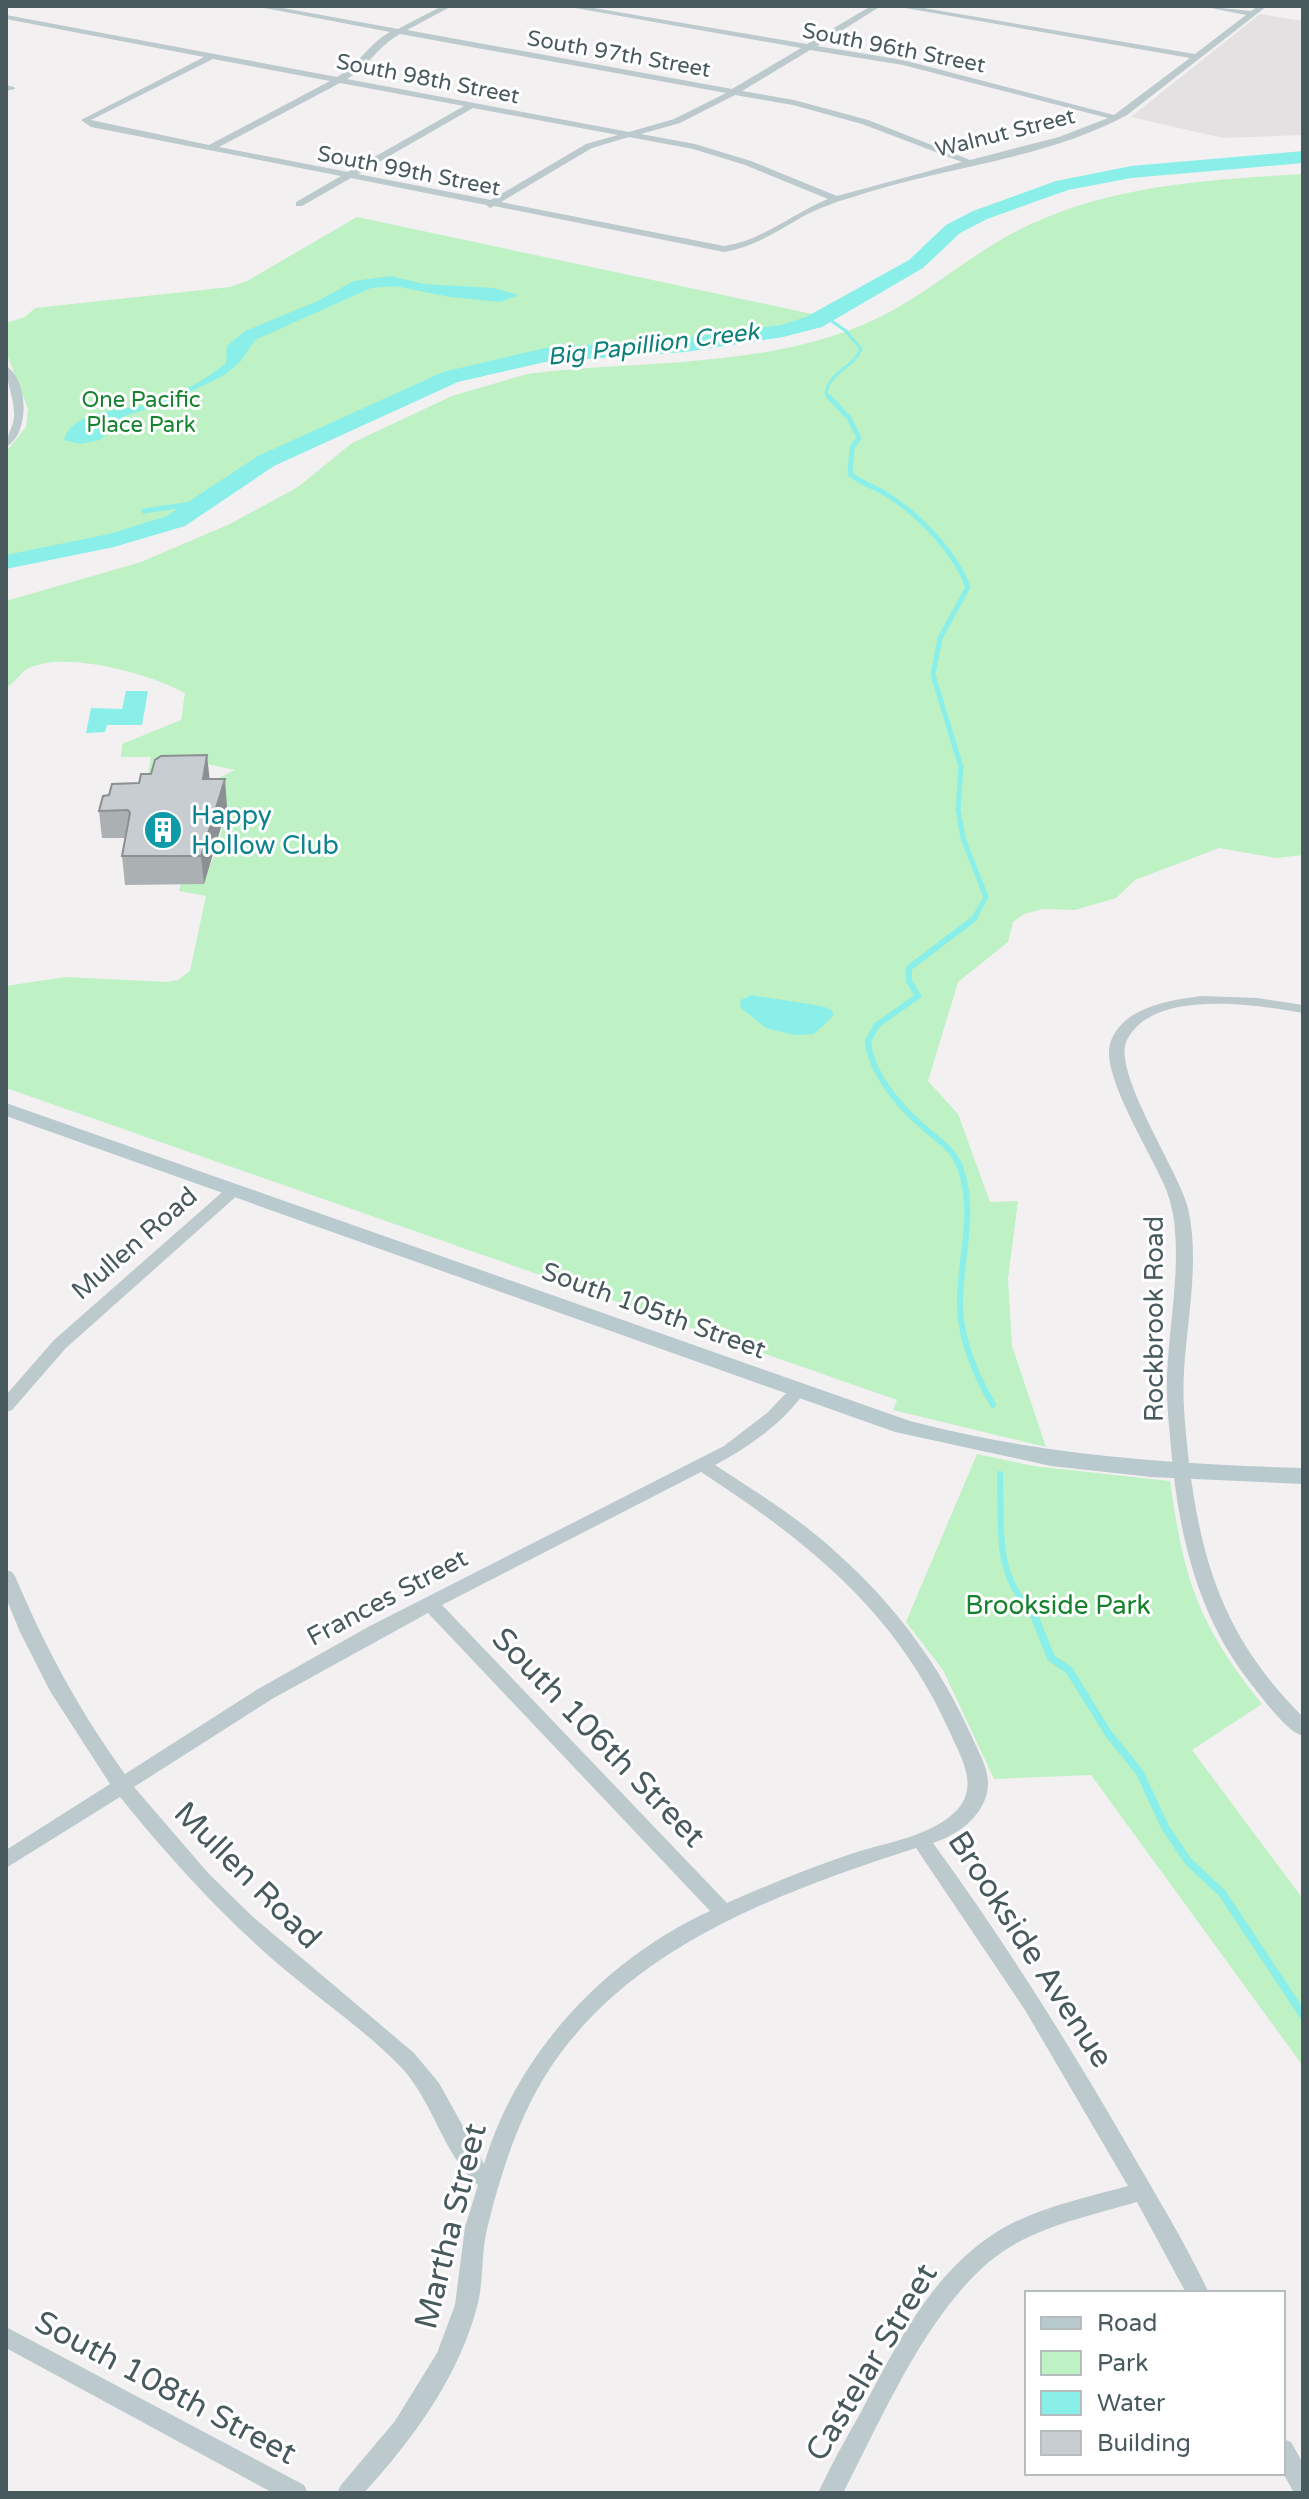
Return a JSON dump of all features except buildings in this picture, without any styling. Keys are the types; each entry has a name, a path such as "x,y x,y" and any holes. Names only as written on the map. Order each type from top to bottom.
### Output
{"street":[{"name":"South 97th Street","path":"258,6 734,92 843,115 967,161"},
{"path":"210,148 339,80 359,68 377,45 448,6"},
{"name":"South 96th Street","path":"568,6 926,67 1117,118"},
{"path":"490,205 580,150 688,117 877,6"},
{"path":"898,6 1197,57"},
{"path":"1205,6 1253,14"},
{"name":"Walnut Street","path":"733,249 757,241 788,220 836,199 893,179 1070,136 1117,118 1263,6"},
{"name":"South 98th Street","path":"6,17 726,155 836,199"},
{"name":"South 99th Street","path":"212,56 85,120 91,124 703,248 733,249"},
{"path":"299,204 472,105"},
{"path":"6,369 21,416 17,430 6,444"},
{"name":"Rockbrook Road","path":"1181,1473 1175,1390 1182,1273 1181,1213 1161,1156 1129,1097 1115,1053 1119,1041 1134,1024 1177,1004 1218,999 1303,1009"},
{"name":"South 105th Street","path":"6,1109 797,1392 903,1427 1006,1453 1080,1464 1181,1473 1303,1476"},
{"name":"Mullen Road","path":"6,1406 60,1344 234,1190"},
{"name":"Frances Street","path":"6,1860 265,1694 430,1604 703,1465 753,1434 797,1392"},
{"name":"Brookside Avenue","path":"703,1465 780,1516 831,1557 883,1611 942,1694 977,1772 978,1788 964,1815 940,1833 920,1839 1004,1958 1143,2191 1197,2291"},
{"path":"1181,1473 1194,1551 1217,1617 1269,1695 1303,1729"},
{"name":"Mullen Road","path":"6,1576 54,1680 121,1786 170,1846 227,1905 407,2059 431,2089 472,2167 490,2182"},
{"name":"South 106th Street","path":"430,1604 724,1913"},
{"name":"Martha Street","path":"349,2493 416,2411 446,2362 467,2302 476,2228 520,2095 566,2028 639,1961 682,1934 724,1913 920,1839"},
{"name":"Castelar Street","path":"830,2493 931,2312 967,2266 1022,2230 1143,2191"},
{"name":"South 108th Street","path":"6,2337 296,2493"},
{"path":"1285,2454 1303,2486"}],"shaded area":[{"path":"1260,14 1303,21 1303,135 1223,138 1131,117"}],"green space":[{"name":"Happy Hollow Club","path":"1303,174 1303,855 1276,858 1219,848 1135,880 1116,898 1075,910 1043,909 1024,914 1013,922 1008,942 958,982 928,1081 958,1114 990,1202 1018,1201 1008,1279 1012,1346 1046,1447 893,1410 897,1400 6,1088 6,986 65,977 167,982 178,980 190,971 206,896 179,891 181,884 204,883 214,855 215,837 220,837 227,808 210,782 235,770 202,763 180,773 148,774 151,757 121,757 122,744 181,720 185,693 151,679 86,663 45,663 29,668 6,687 6,601 141,562 230,524 298,487 352,443 452,396 527,374 701,360 787,348 829,337 888,313 1013,233 1082,204 1191,183"},
{"name":"One Pacific Place Park","path":"357,217 826,317 752,336 545,355 451,377 398,398 329,435 266,461 239,476 211,501 176,521 114,540 6,562 6,452 26,427 28,409 6,352 6,323 25,317 35,308 230,287 247,281"},
{"name":"Brookside Park","path":"977,1454 1033,1466 1170,1481 1181,1547 1197,1600 1223,1649 1262,1704 1192,1750 1303,1899 1303,2066 1091,1775 994,1779 943,1670 906,1622"}],"water":[{"path":"391,276 424,284 493,288 519,295 500,302 450,297 395,286 371,288 255,340 240,362 223,376 169,402 125,416 100,440 80,444 64,440 70,429 92,415 160,401 203,380 226,363 227,346 245,331 318,301 354,281"},
{"path":"126,691 148,691 142,725 107,725 105,732 86,733 91,708 122,709"},
{"path":"751,995 822,1006 832,1010 833,1016 814,1034 794,1035 766,1028 740,1007 741,1000"}],"waterway":[{"name":"Big Papillion Creek","path":"6,562 114,540 176,521 211,501 239,476 266,461 329,435 398,398 451,377 545,355 685,345 783,331 814,322 916,264 953,229 980,215 1063,185 1131,172 1303,157"},
{"path":"826,317 846,331 861,349 832,380 826,394 829,397"},
{"path":"829,397 849,418 859,438 852,448 850,474 889,496 924,524 955,561 968,587 940,638 933,675 961,767 958,810 963,838 986,897 973,919"},
{"path":"144,511 211,501"},
{"path":"973,919 909,968 909,981 918,996 877,1025 868,1041 879,1075 894,1096 947,1148 960,1167 967,1202 960,1289 961,1320 970,1358 993,1405"},
{"path":"1000,1474 1004,1560 1016,1591 1026,1604"},
{"path":"1026,1604 1032,1610 1051,1658 1069,1670 1108,1733 1140,1773 1165,1827 1188,1861 1222,1893 1303,2015"}],"place":[{"name":"Happy Hollow Club","path":"163,830"}]}
